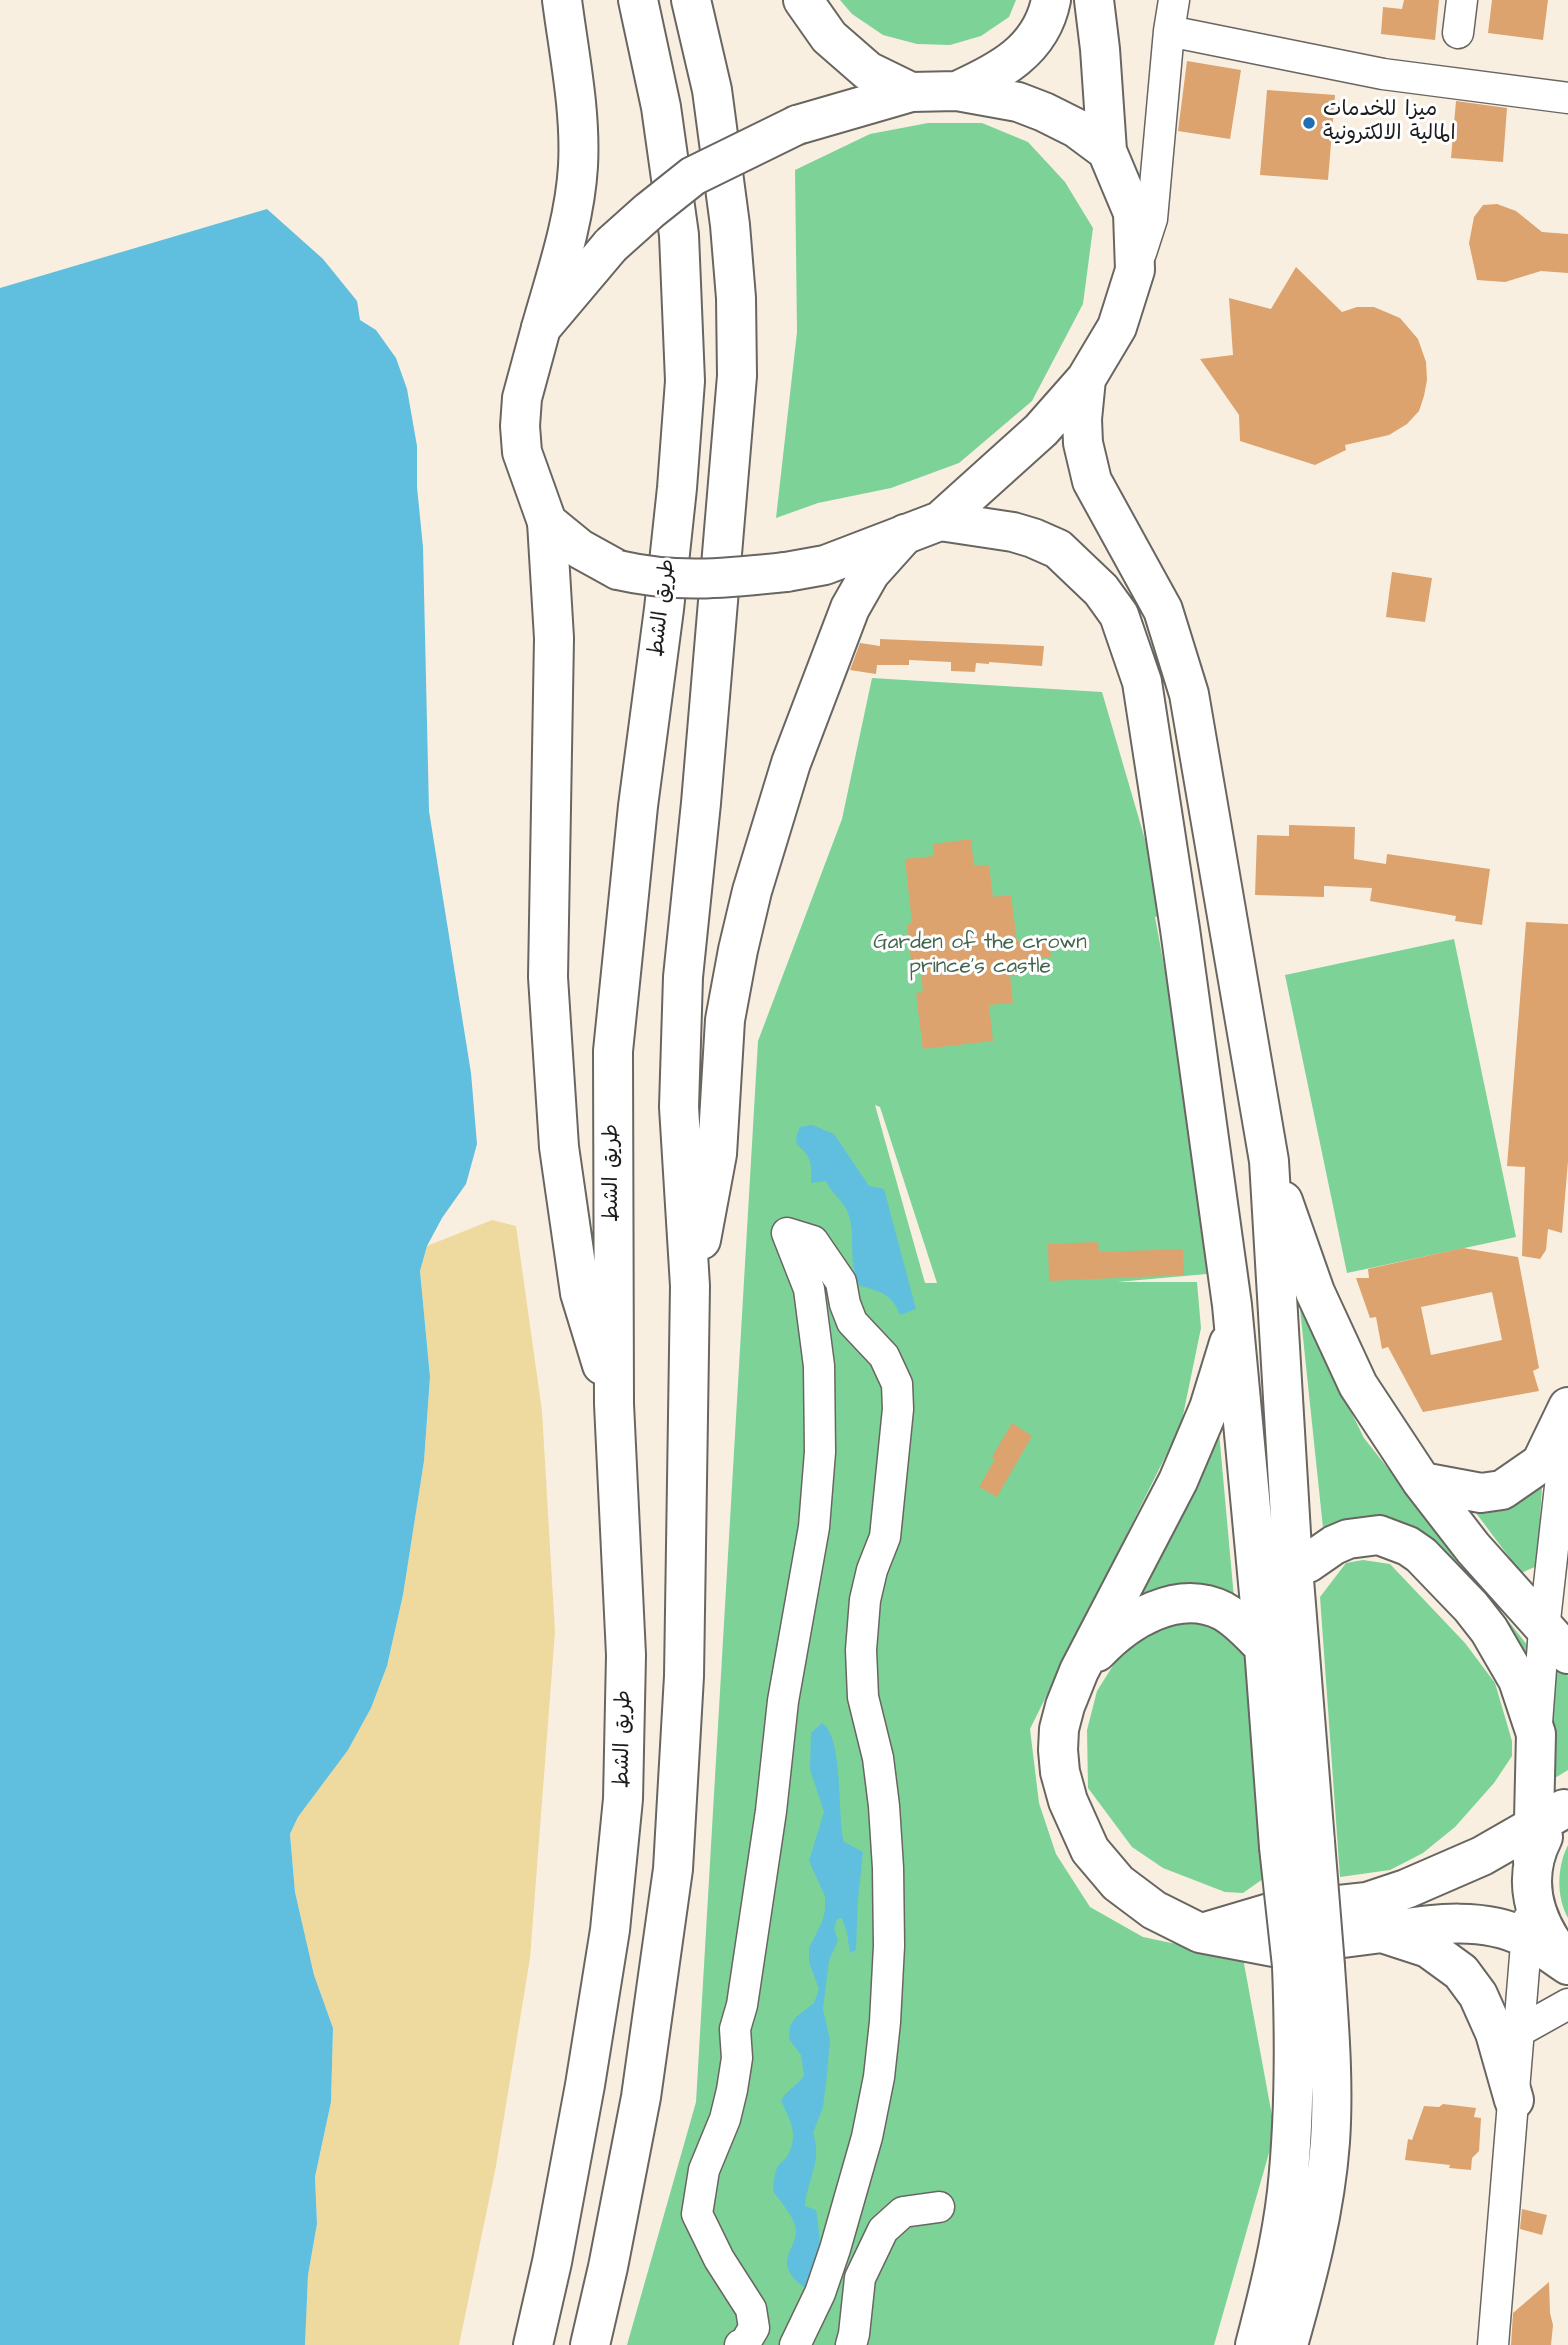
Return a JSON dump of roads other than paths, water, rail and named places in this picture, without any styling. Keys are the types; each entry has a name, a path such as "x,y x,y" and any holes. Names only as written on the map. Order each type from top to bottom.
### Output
{"main road":[{"path":"562,0 576,109 578,166 567,233 522,398 520,426 522,452 547,522 554,638 548,977 559,1147 580,1293 614,1404"},
{"name":"طريق الشط","path":"533,2345 552,2262 610,1930 623,1799 626,1655 614,1404 614,1051 638,806 664,609 685,381 679,235 661,107 638,0"},
{"path":"590,2345 641,2097 673,1869 684,1676 690,1286 679,1107 683,977 701,803 737,376 736,298 730,225 712,90 691,0"},
{"path":"803,0 828,37 868,71 911,92"},
{"path":"957,91 1008,66 1036,35 1051,0"},
{"path":"690,1286 717,1154 725,1020 738,950 752,891 791,763 850,608 870,573 1041,430 1086,379 1117,327 1135,270 1133,213 1107,151 1094,0"},
{"path":"541,328 611,245 693,176 797,125 911,92 957,91 1018,102 1044,111 1076,128 1107,151"},
{"path":"1086,379 1082,419 1083,443 1092,481 1163,610 1189,694 1269,1161 1293,1567 1297,1845"},
{"path":"547,522 580,549 618,570 652,578 703,580 786,572 825,565 923,528 1013,532 1058,549 1101,590 1119,615 1142,682 1180,929 1234,1325 1264,1647 1297,1845 1309,1966 1330,2054 1330,2142 1320,2222 1288,2345"},
{"path":"1269,1161 1315,1292 1358,1385 1422,1482 1473,1548 1556,1642"},
{"path":"1234,1325 1209,1408 1178,1481 1079,1671 1065,1706 1059,1729 1058,1750 1065,1791 1080,1830 1097,1859 1118,1883 1154,1910 1200,1933 1274,1947 1417,1926 1462,1924 1496,1927 1526,1938 1568,1964"},
{"path":"1422,1482 1480,1493 1502,1490 1541,1463 1568,1407"},
{"path":"1253,1533 1258,1543 1273,1559 1293,1567 1315,1559 1334,1545 1363,1535 1379,1535 1408,1546 1458,1594 1489,1630 1518,1680 1536,1734 1546,1839 1540,1923 1568,1964"},
{"path":"1079,1671 1109,1639 1138,1617 1176,1604 1221,1610 1241,1623 1264,1647"},
{"path":"1200,1933 1273,1912 1367,1902 1546,1839"},
{"path":"1381,1933 1428,1948 1461,1972 1478,1995 1495,2033 1514,2100"},
{"path":"1255,2345 1277,2253 1287,2194 1296,2055 1309,1966"}],"street":[{"path":"1135,270 1152,219 1174,0"},
{"path":"1458,33 1462,0"},
{"path":"1169,31 1383,74 1568,98"},
{"path":"740,2345 745,2343 754,2328 751,2309 719,2259 697,2214 704,2170 725,2119 732,2090 737,2058 735,2029 742,2005 771,1811 783,1701 814,1527 820,1452 819,1366 808,1290 787,1233 813,1241 841,1282 852,1322 884,1356 897,1384 898,1409 885,1537 865,1600 861,1650 863,1697 878,1758 887,1856 889,1946 882,2050 867,2137 852,2195 820,2293 795,2345"},
{"path":"1536,1734 1556,1642 1568,1413"},
{"path":"1493,2345 1526,1938 1546,1839"},
{"path":"1518,2032 1568,2004"},
{"path":"851,2345 855,2334 860,2277 883,2230 903,2212 939,2207"}],"water":[{"path":"267,209 323,259 357,301 360,320 376,330 396,358 407,389 417,446 417,487 423,547 429,811 471,1073 477,1144 466,1184 442,1218 427,1246 420,1271 430,1377 424,1461 403,1595 387,1666 371,1708 348,1750 298,1817 290,1834 295,1892 314,1975 333,2028 331,2102 315,2177 317,2224 308,2275 305,2345 0,2345 0,288"},
{"path":"812,1125 834,1134 869,1186 884,1189 916,1309 900,1315 884,1294 860,1286 854,1269 848,1212 826,1181 811,1183 810,1161 797,1143 800,1127"},
{"path":"822,1723 829,1731 837,1760 844,1842 863,1852 856,1950 850,1953 842,1918 837,1919 834,1929 838,1941 829,1960 823,2009 830,2040 827,2074 823,2107 813,2133 816,2152 805,2206 816,2210 819,2233 818,2261 811,2293 789,2272 787,2263 795,2237 795,2225 773,2191 777,2168 788,2155 793,2141 790,2121 781,2101 804,2076 801,2055 789,2039 790,2026 795,2018 814,2003 819,1989 809,1962 809,1948 822,1922 825,1896 809,1861 824,1812 810,1769 811,1733"}],"place":[{"name":"ميزا للخدمات المالية الالكترونية","path":"1309,123"}],"park label":[{"name":"Garden of the crown prince's castle","path":"980,956"}]}
